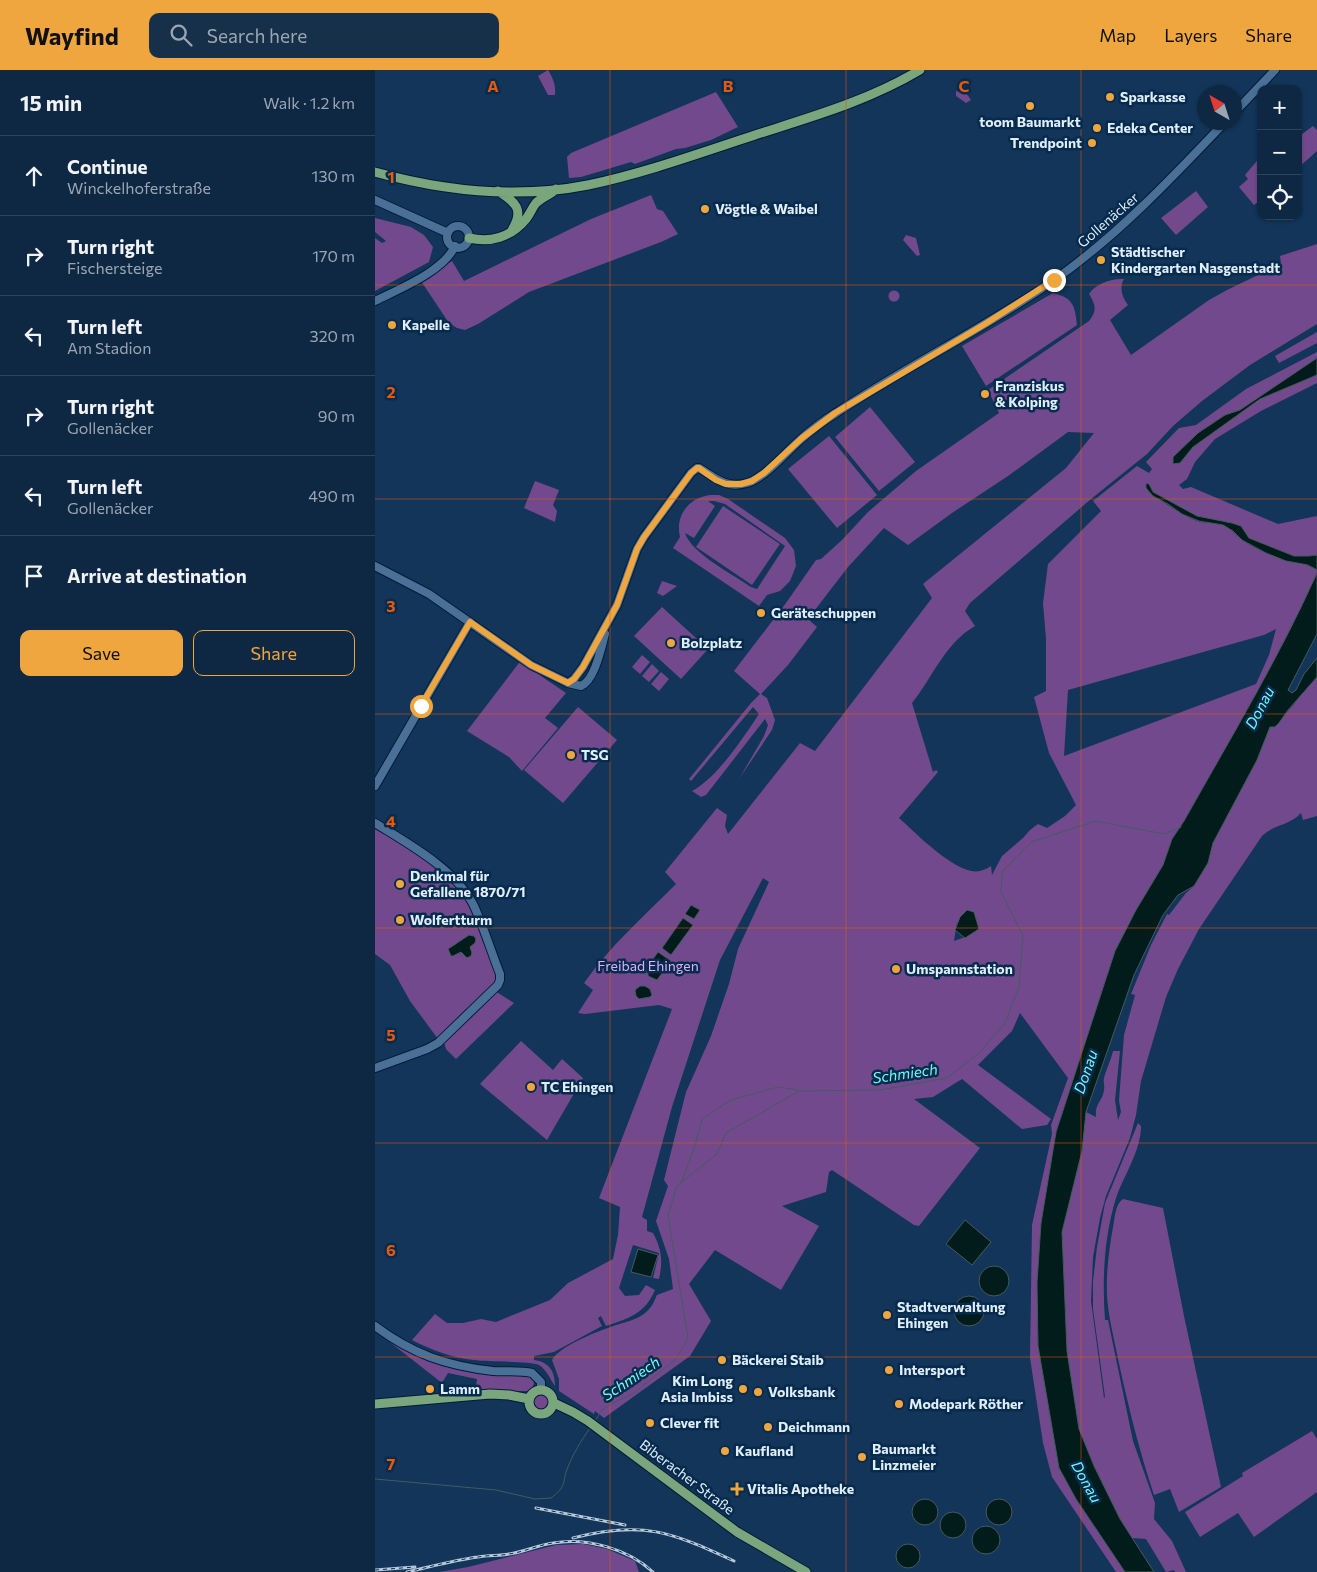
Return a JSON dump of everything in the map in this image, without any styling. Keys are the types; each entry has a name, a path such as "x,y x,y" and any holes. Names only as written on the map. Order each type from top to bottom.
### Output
{"main road":[{"path":"375,172 433,186 498,191 556,189 610,180 711,150 859,100 920,70"},
{"path":"469,238 480,241 492,240 511,232 527,218 535,204 556,189"},
{"path":"498,191 513,201 518,209 517,220 511,232"},
{"path":"541,1389 551,1394 553,1403 549,1411 542,1414 533,1411 529,1400 533,1392 541,1389"},
{"path":"375,1404 490,1394 509,1395 529,1400"},
{"name":"Biberacher Straße","path":"553,1403 573,1412 592,1424 737,1532 806,1572"}],"street":[{"path":"1242,105 1275,70"},
{"name":"Gollenäcker","path":"470,622 531,665 572,684 584,684 591,676 609,620 617,605 637,549 687,477 697,468 726,484 741,484 752,481 828,418 993,319 1054,280 1098,247 1147,203 1217,130"},
{"path":"375,200 448,233"},
{"path":"460,226 466,229 469,238 465,245 458,247 449,242 448,233 453,228 460,226"},
{"path":"375,301 435,269 448,258 455,246"},
{"path":"375,566 417,587 470,622 375,786"},
{"path":"375,823 428,856 461,886 473,905 501,980 499,985 438,1043 427,1049 375,1068"},
{"path":"375,1326 404,1346 440,1361 464,1367 494,1371 532,1373 541,1382 541,1389"}],"green space":[{"path":"548,70 554,82 555,95 548,95 538,76"},
{"path":"956,91 966,93 971,100 966,103 956,96"},
{"path":"716,92 738,127 711,140 676,149 635,164 631,162 581,177 569,178 567,157 571,153"},
{"path":"1313,126 1317,130 1317,151 1302,164 1302,134"},
{"path":"1257,161 1257,203 1254,205 1239,187 1248,179 1245,175"},
{"path":"1196,191 1208,207 1176,235 1161,218"},
{"path":"651,195 657,209 663,211 678,234 529,292 465,330 449,323 421,281 452,261 464,281 591,219"},
{"path":"375,218 411,227 424,235 433,247 429,262 375,291 375,238 382,243 386,241 375,232"},
{"path":"906,235 916,238 920,255 917,256 903,240"},
{"name":"Freibad Ehingen","path":"1317,244 1317,324 1250,365 1202,401 1173,426 1147,454 1091,499 970,603 965,611 975,626 947,651 912,703 933,772 936,770 938,772 899,818 937,852 960,867 971,871 980,871 991,866 992,875 1002,856 1030,830 1038,824 1047,828 1065,816 1076,805 1049,753 1034,697 1046,691 1046,639 1043,603 1048,564 1101,511 1093,501 1137,466 1149,473 1152,469 1146,462 1179,428 1196,425 1246,389 1317,352 1317,358 1240,410 1225,415 1198,433 1180,463 1193,447 1260,399 1317,375 1317,383 1261,411 1215,439 1195,462 1187,479 1179,485 1183,489 1191,487 1278,524 1317,516 1317,555 1294,556 1248,538 1241,526 1197,516 1153,492 1149,484 1153,496 1185,516 1200,522 1224,525 1254,547 1266,553 1311,567 1317,570 1317,573 1270,668 1172,839 1163,865 1136,910 1115,951 1056,1132 1041,1223 1037,1283 1038,1346 1059,1468 1076,1499 1125,1572 1116,1572 1052,1477 1043,1443 1030,1358 1032,1225 1052,1134 1051,1125 1068,1078 1020,1013 1012,1031 978,1065 1051,1119 1047,1125 1022,1129 962,1079 933,1097 914,1099 980,1148 919,1226 914,1225 832,1170 829,1172 826,1192 782,1206 819,1226 781,1290 715,1250 689,1284 711,1321 690,1356 604,1418 595,1411 594,1414 559,1391 559,1379 552,1360 556,1355 569,1345 586,1337 641,1316 651,1307 657,1295 673,1289 669,1259 656,1221 668,1186 664,1180 686,1092 711,1036 729,984 738,949 769,882 763,878 720,960 672,1107 642,1217 647,1220 647,1231 653,1233 660,1250 661,1267 659,1279 653,1278 659,1253 633,1245 619,1288 625,1296 639,1295 646,1285 655,1290 646,1305 635,1314 606,1326 601,1316 598,1318 602,1326 554,1352 534,1356 534,1360 544,1363 550,1368 554,1376 555,1386 539,1365 466,1359 435,1350 412,1340 435,1314 447,1323 463,1323 481,1319 496,1322 550,1300 568,1283 613,1259 618,1235 620,1207 599,1198 672,1009 659,1005 585,1014 578,1013 593,990 584,983 616,944 676,884 665,872 717,808 727,815 725,826 728,834 800,743 815,751 932,598 923,584 1066,468 1094,433 1068,432 908,545 884,528 848,567 808,619 817,627 788,665 761,694 767,698 775,720 772,730 739,779 764,736 768,725 765,719 706,795 701,797 692,791 711,777 720,767 759,714 753,707 691,781 689,779 760,694 734,671 816,560 821,559 868,512 916,471 999,413 988,390 1089,321 1095,308 1089,294 1095,287 1109,281 1124,279 1122,292 1128,305 1110,320 1131,355 1209,300 1281,264 1280,256","holes":["1276,629 1269,655 1256,684 1064,756 1068,690 1264,635","957,922 965,937 954,941"]},
{"path":"894,290 900,296 894,302 888,296"},
{"path":"1053,293 1065,297 1072,303 1077,325 986,386 962,346"},
{"path":"1317,332 1317,343 1279,363 1275,356"},
{"path":"870,407 915,462 879,491 835,437"},
{"path":"829,436 877,495 837,528 788,469"},
{"path":"535,481 559,490 553,505 557,511 555,522 524,508"},
{"path":"719,495 728,499 785,538 794,550 796,566 790,581 780,591 767,595 759,606 673,548 680,537 679,522 681,515 690,504 702,497","holes":["708,501 725,504 785,546 757,589 704,556 689,541 685,533 694,538 715,506"]},
{"path":"723,506 780,544 752,585 696,547"},
{"path":"662,581 677,586 663,596 657,593"},
{"name":"Bolzplatz","path":"662,607 708,649 681,679 634,636"},
{"path":"642,655 650,662 640,674 632,667"},
{"path":"522,659 539,669 541,676 566,693 545,718 558,728 522,771 509,757 467,731"},
{"path":"652,664 659,671 649,682 642,676"},
{"path":"661,672 669,679 659,691 651,684"},
{"path":"1317,677 1317,816 1303,820 1301,813 1262,836 1199,929 1178,969 1166,997 1141,1081 1136,1115 1130,1138 1106,1196 1093,1257 1091,1301 1104,1398 1093,1309 1093,1281 1097,1247 1105,1203 1138,1123 1141,1126 1138,1145 1116,1198 1106,1243 1104,1274 1105,1320 1108,1320 1133,1441 1155,1503 1154,1519 1172,1541 1186,1572 1175,1572 1174,1570 1166,1572 1146,1539 1132,1538 1120,1519 1094,1466 1079,1429 1067,1351 1062,1232 1082,1151 1086,1112 1096,1117 1097,1108 1104,1090 1104,1078 1113,1051 1120,1051 1115,1100 1118,1120 1121,1112 1119,1101 1124,1035 1135,995 1131,994 1151,945 1167,914 1169,915 1194,886 1208,863 1213,843 1257,760 1270,727 1282,718"},
{"name":"TSG","path":"578,707 617,740 563,803 524,770"},
{"path":"379,825 428,856 473,905 500,980 438,1039 410,1001 390,965 375,954 375,830"},
{"path":"495,991 514,1003 456,1059 446,1049 444,1042"},
{"name":"TC Ehingen","path":"521,1041 553,1070 562,1059 583,1078 547,1140 480,1084"},
{"path":"1123,1199 1163,1208 1221,1487 1179,1512 1170,1489 1154,1495 1130,1410 1110,1319 1107,1295 1108,1261 1116,1212 1118,1204"},
{"path":"378,1331 411,1352 432,1361 466,1369 523,1375 530,1377 534,1384 527,1391 455,1394 450,1389 476,1387 477,1379 448,1373 442,1383"},
{"path":"541,1391 548,1394 551,1401 548,1408 541,1411 534,1408 531,1401 534,1394"},
{"path":"1312,1431 1317,1439 1317,1492 1254,1537 1238,1513 1200,1537 1185,1512 1243,1476 1242,1473"},
{"path":"583,1544 607,1549 635,1561 639,1572 439,1572 468,1567 556,1545"}],"water":[{"path":"1317,358 1317,375 1260,399 1193,447 1180,463 1173,464 1173,457 1198,433 1225,415 1240,410"},
{"path":"1146,483 1149,484 1153,492 1197,516 1241,526 1249,538 1294,556 1317,555 1317,570 1308,565 1286,561 1266,553 1242,540 1223,525 1199,521 1182,514 1153,496 1146,488"},
{"name":"Donau","path":"1317,573 1317,634 1288,690 1292,693 1296,690 1304,674 1317,658 1317,677 1279,723 1275,727 1270,727 1257,760 1213,843 1208,863 1194,886 1178,895 1163,915 1134,975 1086,1112 1082,1151 1062,1232 1067,1351 1079,1429 1094,1466 1120,1519 1154,1572 1125,1572 1076,1499 1059,1468 1038,1346 1037,1283 1041,1223 1056,1132 1115,951 1136,910 1163,865 1172,839 1184,821 1270,667"},
{"path":"691,905 700,910 694,919 685,914"},
{"path":"967,910 974,912 979,929 965,938 955,930 960,917"},
{"path":"683,918 693,925 671,955 662,948"},
{"path":"469,935 474,936 476,939 475,943 470,947 471,956 467,958 461,952 451,956 448,949"},
{"path":"658,952 671,961 657,980 648,976 648,970 646,969"},
{"path":"640,986 650,989 652,995 639,999 636,996 635,990"},
{"path":"965,1220 991,1242 972,1265 946,1244"},
{"path":"638,1249 658,1255 651,1277 631,1272"},
{"path":"994,1266 1000,1267 1008,1275 1008,1287 1000,1295 994,1296 988,1295 980,1287 979,1281 980,1275 988,1267"},
{"path":"969,1296 975,1297 983,1305 983,1317 975,1325 969,1326 963,1325 955,1317 954,1311 955,1305 963,1297"},
{"path":"925,1499 934,1503 938,1512 934,1521 925,1525 916,1521 912,1512 916,1503"},
{"path":"999,1499 1008,1503 1012,1512 1008,1521 999,1525 990,1521 986,1512 990,1503"},
{"path":"953,1512 962,1516 966,1525 962,1534 953,1538 944,1534 940,1525 944,1516"},
{"path":"986,1526 996,1530 1000,1540 996,1550 986,1554 976,1550 972,1540 976,1530"},
{"path":"908,1544 913,1545 919,1551 919,1561 913,1567 908,1568 903,1567 897,1561 896,1556 897,1551 903,1545"}],"waterway":[{"name":"Schmiech","path":"595,1421 602,1410 633,1394 676,1359 688,1338 668,1215 677,1186 717,1154 726,1133 799,1091 880,1090 947,1078 980,1052 1005,1023 1019,987 1023,936 1001,892 1002,872 1031,842 1096,821 1164,834 1181,827"},
{"name":"Schmiech","path":"681,1183 694,1149 702,1119 731,1100 778,1087 798,1090"},
{"name":"Schmiech","path":"375,1479 496,1490 535,1499 551,1498 562,1487 572,1457 590,1428"}],"railway":[{"path":"536,1508 625,1525"},
{"path":"573,1538 619,1530 656,1532 674,1536 734,1561"},
{"path":"407,1572 460,1560 515,1553 547,1544 566,1542 593,1543 619,1551 632,1557 653,1572"},
{"path":"375,1570 415,1567"}],"place":[{"name":"Sparkasse","path":"1110,97"},
{"name":"toom Baumarkt","path":"1030,106"},
{"name":"Edeka Center","path":"1097,128"},
{"name":"Trendpoint","path":"1092,143"},
{"name":"Vögtle & Waibel","path":"705,209"},
{"name":"Städtischer Kindergarten Nasgenstadt","path":"1101,260"},
{"name":"Kapelle","path":"392,325"},
{"name":"Franziskus & Kolping","path":"985,394"},
{"name":"Geräteschuppen","path":"761,613"},
{"name":"Bolzplatz","path":"671,643"},
{"name":"TSG","path":"571,755"},
{"name":"Denkmal für Gefallene 1870/71","path":"400,884"},
{"name":"Wolfertturm","path":"400,920"},
{"name":"Umspannstation","path":"896,969"},
{"name":"TC Ehingen","path":"531,1087"},
{"name":"Stadtverwaltung Ehingen","path":"887,1315"},
{"name":"Bäckerei Staib","path":"722,1360"},
{"name":"Intersport","path":"889,1370"},
{"name":"Lamm","path":"430,1389"},
{"name":"Kim Long Asia Imbiss","path":"743,1389"},
{"name":"Volksbank","path":"758,1392"},
{"name":"Modepark Röther","path":"899,1404"},
{"name":"Clever fit","path":"650,1423"},
{"name":"Deichmann","path":"768,1427"},
{"name":"Kaufland","path":"725,1451"},
{"name":"Baumarkt Linzmeier","path":"862,1457"},
{"name":"Vitalis Apotheke","path":"737,1489"}],"route":[{"path":"421,706 470,622 531,665 568,683 574,679 586,662 617,605 637,549 652,524 687,477 697,468 716,480 731,485 741,484 758,478 802,438 835,413 961,339 1054,280"}]}
